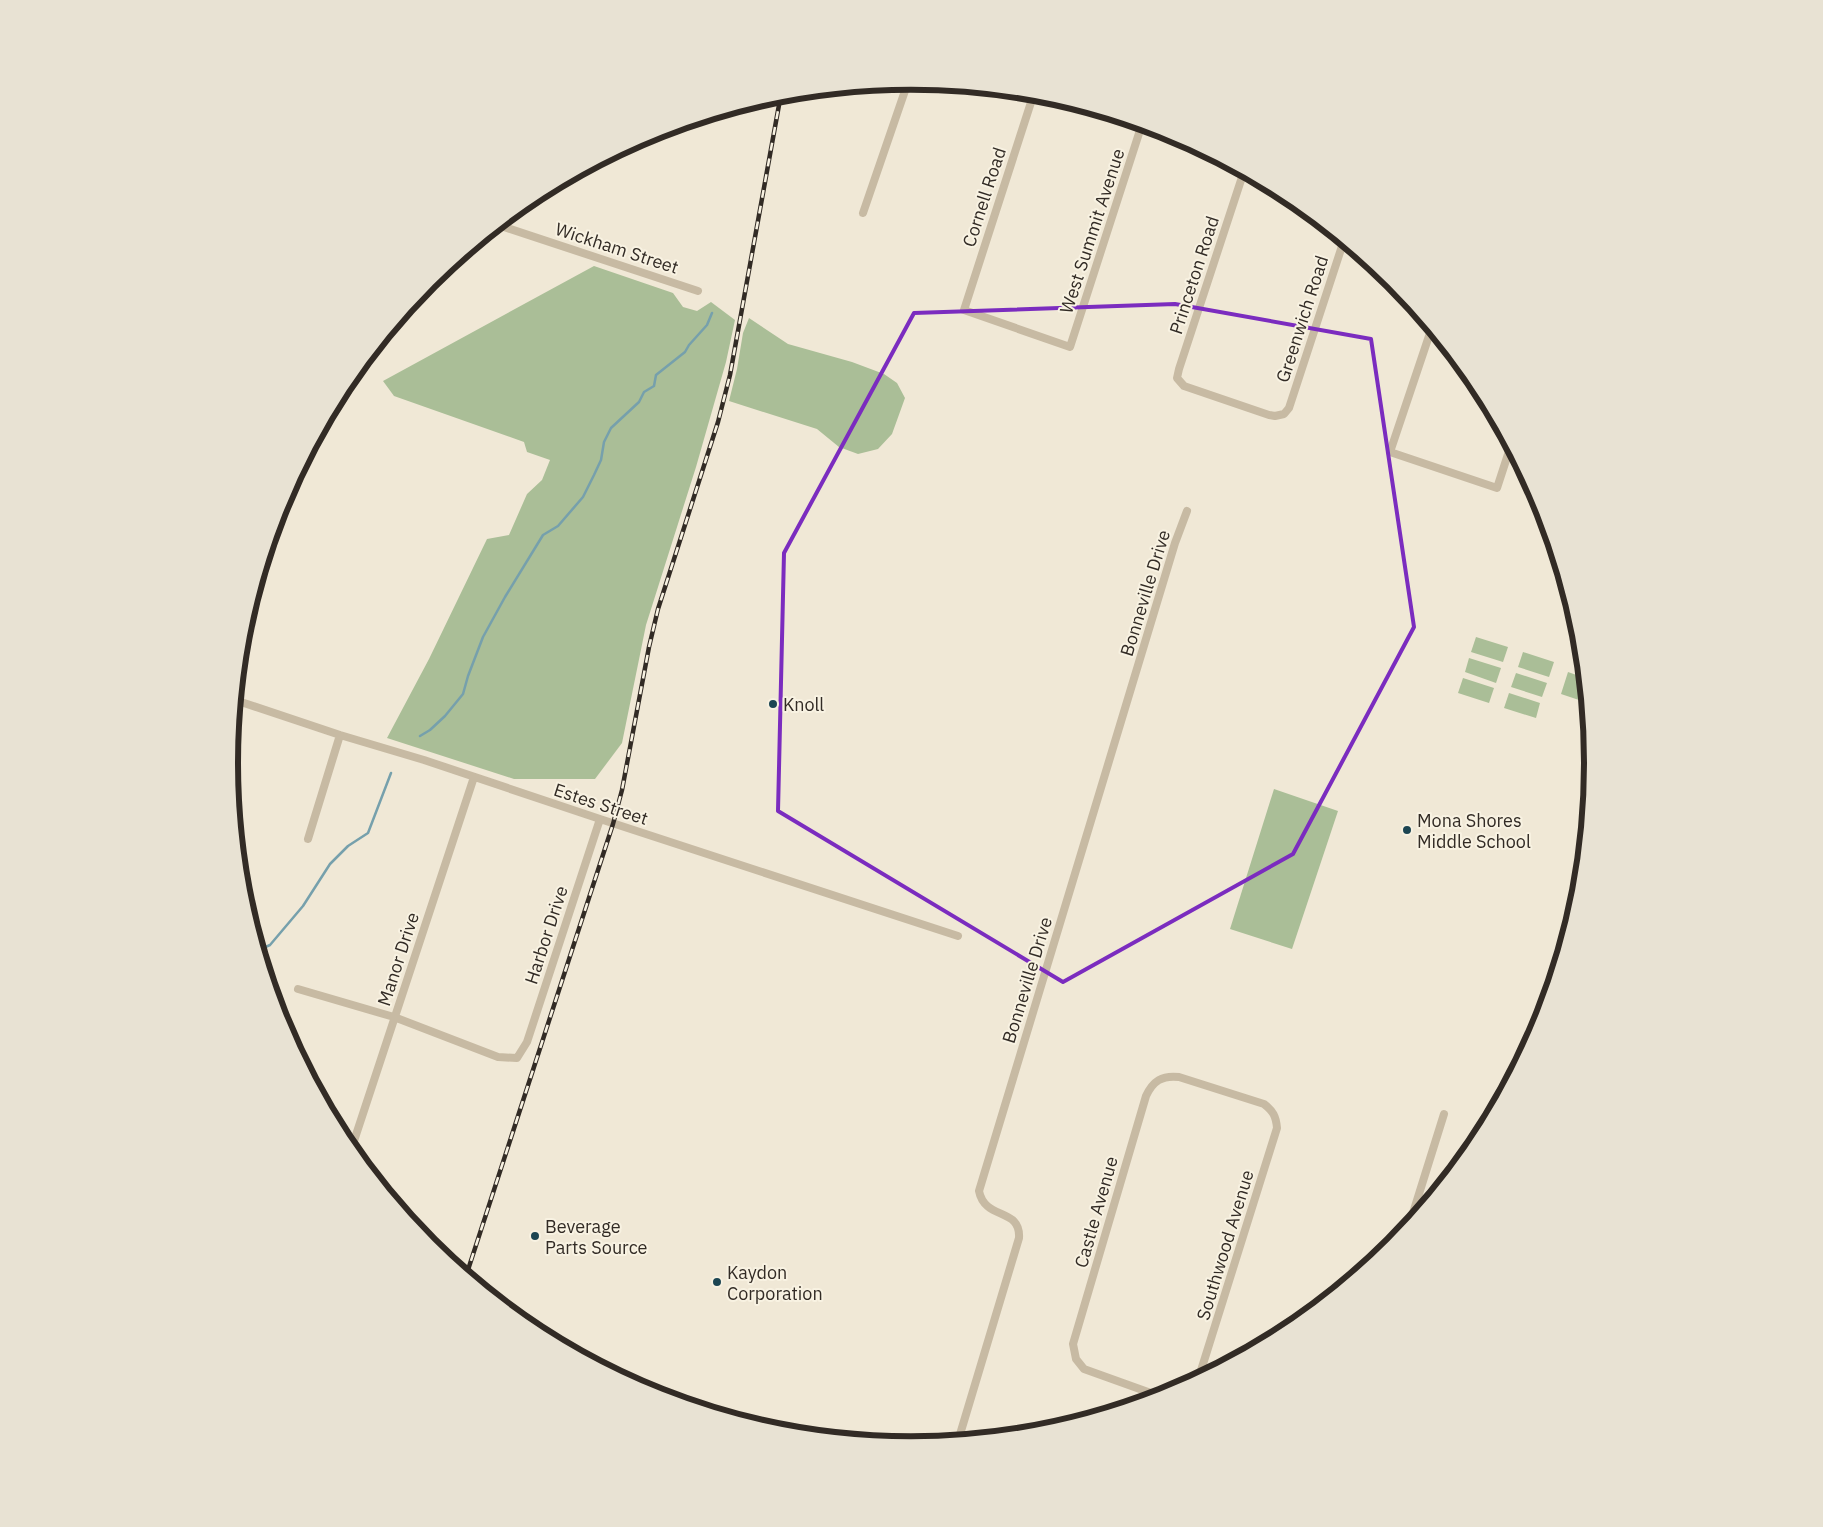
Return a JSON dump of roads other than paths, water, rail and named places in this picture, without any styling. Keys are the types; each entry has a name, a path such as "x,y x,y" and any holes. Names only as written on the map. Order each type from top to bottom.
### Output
{"street":[{"path":"863,213 905,90"},
{"name":"Cornell Road","path":"1031,101 964,310 1070,347"},
{"name":"West Summit Avenue","path":"1070,347 1140,130"},
{"name":"Princeton Road","path":"1242,177 1178,368 1177,378 1184,386 1275,416 1284,414 1289,408"},
{"name":"Wickham Street","path":"504,227 698,291"},
{"name":"Greenwich Road","path":"1289,408 1342,246"},
{"path":"1430,333 1390,452 1497,488 1509,452"},
{"name":"Bonneville Drive","path":"960,1436 1019,1238 1020,1228 1015,1221 987,1207 981,1200 979,1191 1175,543 1187,511"},
{"name":"Estes Street","path":"241,702 958,936"},
{"path":"308,838 340,735"},
{"name":"Manor Drive","path":"354,1141 474,777"},
{"name":"Harbor Drive","path":"394,1018 498,1057 517,1058 527,1042 600,820"},
{"path":"298,989 394,1018"},
{"name":"Castle Avenue","path":"1150,1393 1084,1369 1076,1359 1073,1344 1146,1096 1153,1084 1160,1078 1179,1078 1264,1104 1276,1118"},
{"path":"1413,1213 1444,1114"},
{"name":"Southwood Avenue","path":"1201,1372 1277,1128 1276,1118"}],"waterway":[{"path":"420,736 430,730 445,716 463,694 483,637 505,597 543,535 558,526 583,497 601,460 604,442 611,428 639,402 644,392 654,386 656,375 685,352 707,325 712,313"},
{"path":"264,948 270,945 303,906 330,864 348,846 368,833 391,773"}],"railway":[{"path":"468,1271 613,824 622,790 658,609 718,422 730,375 779,103"}],"place":[{"name":"Knoll","path":"773,704"},
{"name":"Mona Shores Middle School","path":"1407,830"},
{"name":"Beverage Parts Source","path":"535,1236"},
{"name":"Kaydon Corporation","path":"717,1282"}]}
